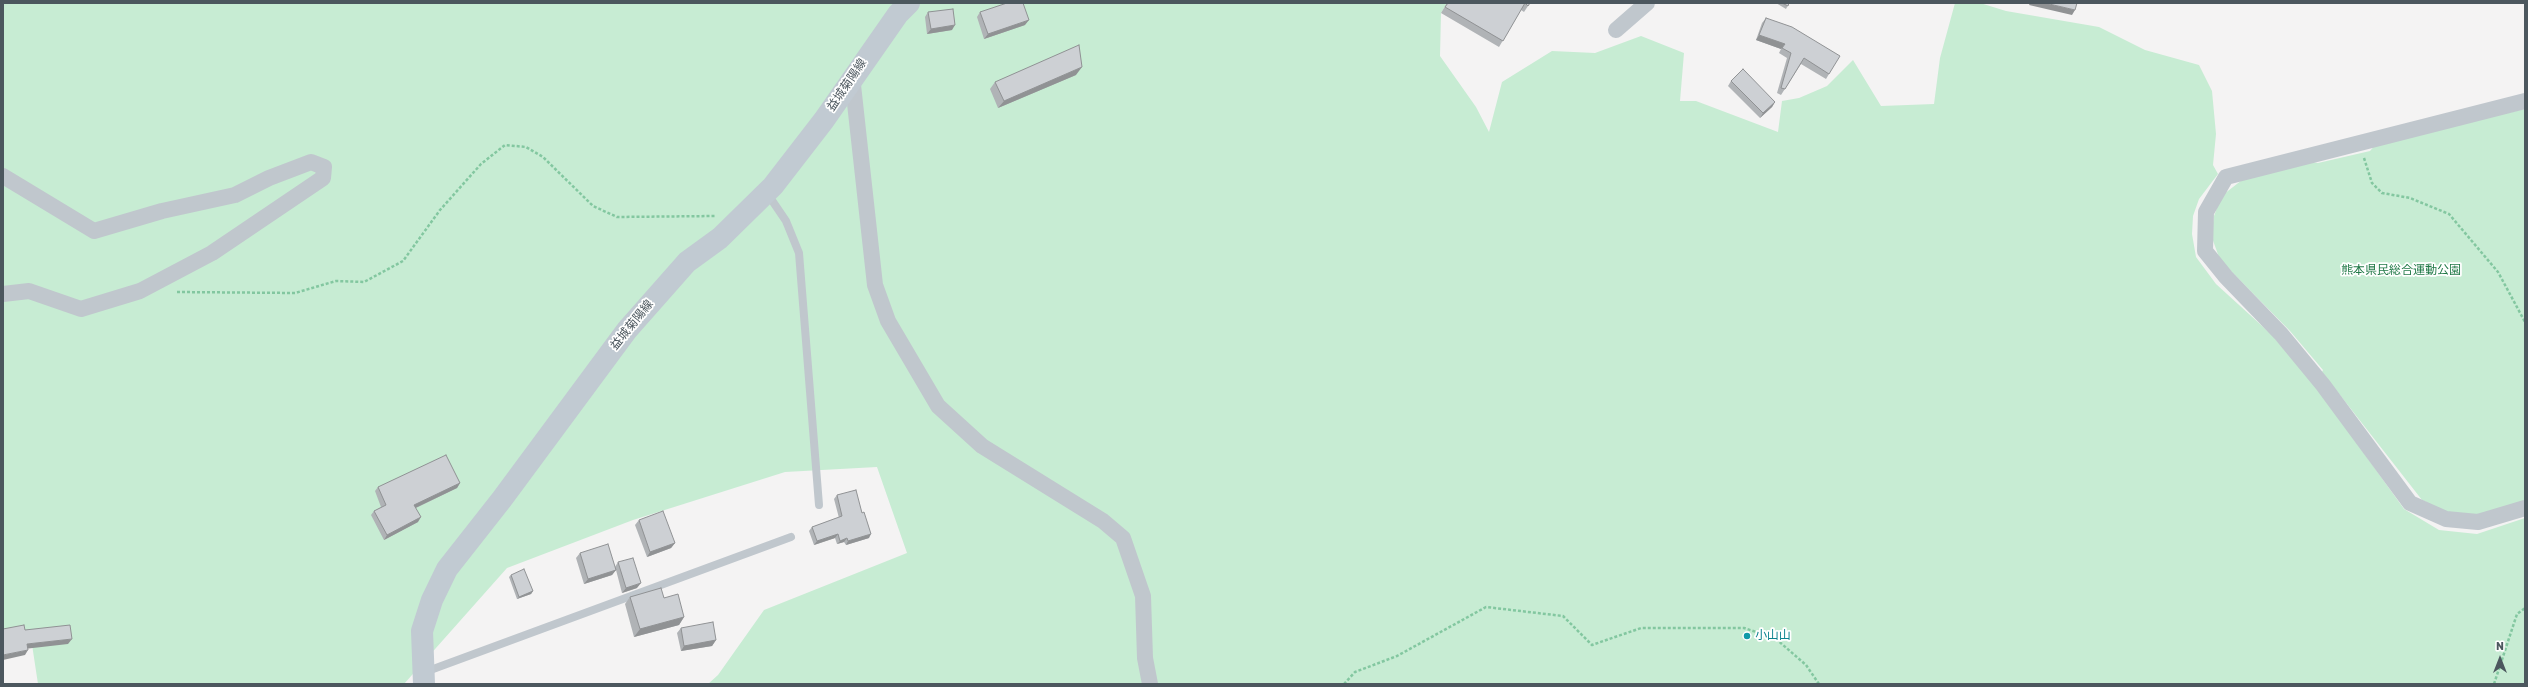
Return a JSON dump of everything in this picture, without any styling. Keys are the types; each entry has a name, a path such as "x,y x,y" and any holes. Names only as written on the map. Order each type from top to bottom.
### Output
{"main road":[{"name":"益城菊陽線","path":"423,678 422,631 432,600 447,568 502,499 626,330 687,262 720,238 766,192 824,120 852,76 898,14 909,3"}],"street":[{"path":"1616,30 1647,3"},
{"path":"852,76 875,284 888,321 938,406 982,446 1103,521 1123,538 1143,596 1145,658 1150,684"},
{"path":"2525,101 2226,177 2206,212 2205,251 2226,277 2281,334 2323,385 2410,503 2446,519 2478,522 2525,508"},
{"path":"3,176 94,231 162,211 235,195 269,178 311,162 324,167 323,178 278,209 212,253 140,291 81,308 29,291 3,294"}],"lane":[{"path":"766,192 786,221 799,253 819,505"},
{"path":"423,678 792,537"}],"path":[{"path":"171,292 295,292 336,281 364,282 403,261 440,210 481,164 505,146 526,147 543,157 594,206 617,217 742,215"},
{"path":"2362,152 2372,183 2382,193 2410,198 2448,214 2498,272 2525,322"},
{"path":"1344,684 1355,672 1397,656 1486,607 1563,616 1592,645 1641,628 1744,628 1774,638 1806,665 1818,684"},
{"path":"2494,684 2517,614 2525,608"}],"green space":[{"path":"3,3 1447,3 1441,13 1440,56 1476,107 1489,132 1502,82 1552,51 1595,53 1641,36 1684,53 1680,101 1696,101 1778,132 1782,101 1799,98 1827,86 1853,60 1881,106 1934,104 1940,58 1955,3 1980,3 2006,11 2099,27 2145,50 2199,65 2212,91 2216,134 2213,165 2218,174 2199,199 2193,216 2192,234 2196,257 2216,284 2272,335 2318,389 2404,509 2439,530 2477,534 2525,518 2525,684 708,684 718,675 764,610 907,553 877,467 785,472 633,520 507,568 404,684 38,684 31,638 3,634"},
{"name":"熊本県民総合運動公園","path":"2525,109 2525,502 2478,516 2449,513 2422,500 2322,372 2323,370 2290,331 2220,260 2211,235 2214,216 2219,202 2224,194 2242,180 2305,161 2318,163 2370,151 2377,143"}],"building":[{"path":"1007,3 1023,3 1029,20 988,34 980,12"},
{"path":"1448,3 1525,3 1503,41 1445,7"},
{"path":"1782,3 1789,3 1788,6"},
{"path":"2045,3 2077,3 2075,10"},
{"path":"953,9 955,25 931,29 928,12"},
{"path":"1766,18 1792,27 1840,56 1829,74 1804,58 1785,89 1781,88 1791,53 1782,48 1785,44 1759,35"},
{"path":"1079,45 1082,67 1004,101 995,82"},
{"path":"1743,69 1775,102 1763,113 1731,81"},
{"path":"446,455 460,483 414,505 421,517 387,535 374,511 386,505 378,487"},
{"path":"856,490 862,513 864,512 871,534 848,541 847,538 840,541 838,534 817,541 812,527 842,516 837,495"},
{"path":"663,511 675,543 650,552 639,520"},
{"path":"608,544 616,570 588,579 580,553"},
{"path":"633,558 641,583 626,588 618,562"},
{"path":"524,569 533,591 519,597 511,575"},
{"path":"661,588 664,598 678,594 684,617 640,629 630,597"},
{"path":"713,622 716,640 684,646 681,628"},
{"path":"24,625 25,630 70,625 72,639 27,644 28,650 3,655 3,629"}],"place":[{"name":"小山山","path":"1747,636"}]}
